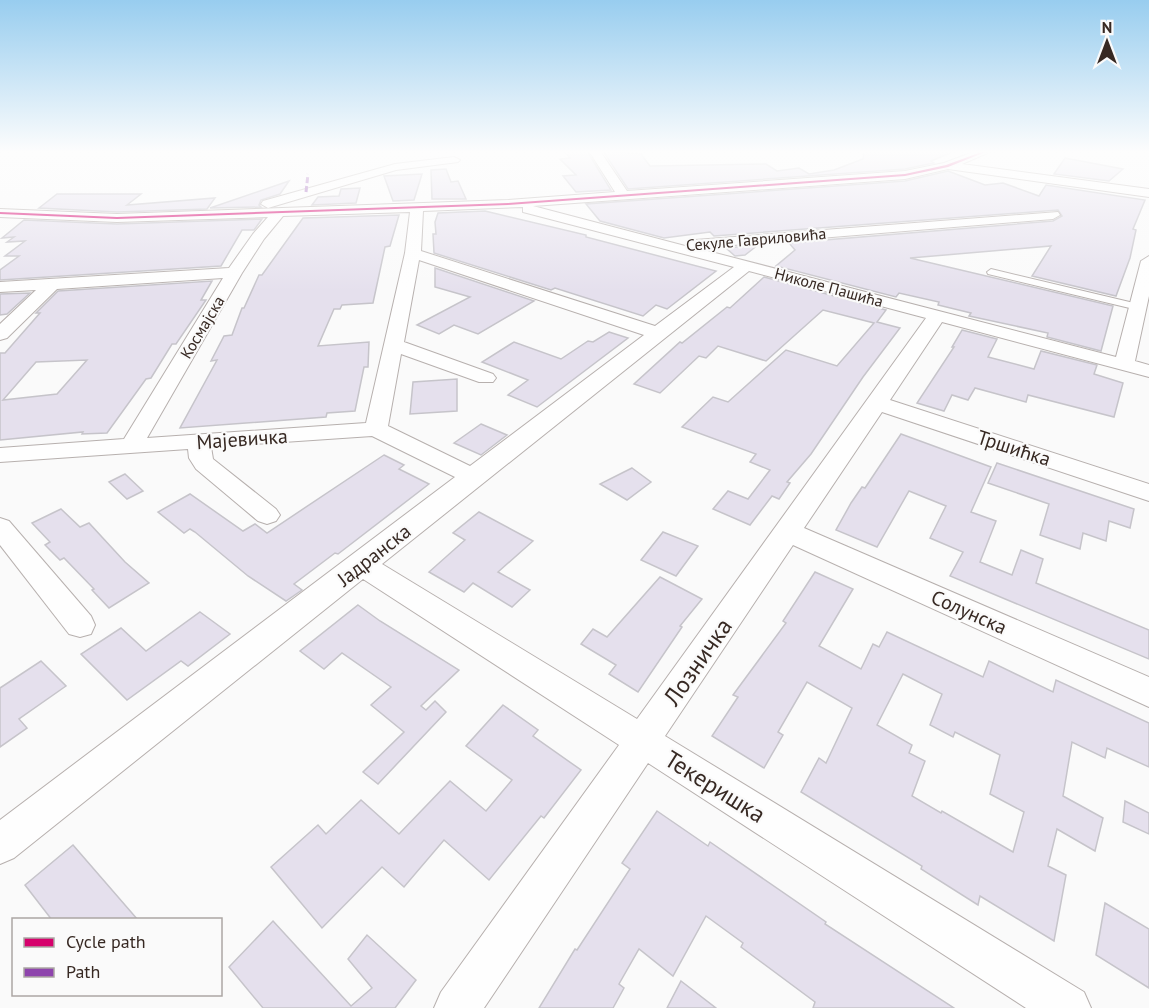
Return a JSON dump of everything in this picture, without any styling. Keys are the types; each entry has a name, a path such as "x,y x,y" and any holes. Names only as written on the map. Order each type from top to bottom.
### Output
{"street":[{"path":"242,213 292,198"},
{"path":"0,213 117,218 417,208 584,198"},
{"name":"Николе Пашића","path":"508,204 1149,371"},
{"path":"417,208 413,253 376,429 474,477"},
{"name":"Космајска","path":"131,446 234,273 258,237 280,212"},
{"name":"Секуле Гавриловића","path":"674,246 1053,215"},
{"path":"413,253 660,334"},
{"path":"1124,365 1149,261"},
{"name":"Јадранска","path":"0,844 747,265"},
{"path":"0,287 234,273"},
{"path":"0,334 52,284"},
{"name":"Лозничка","path":"457,1008 879,404 937,316"},
{"path":"393,345 486,378"},
{"name":"Тршићка","path":"879,404 1149,493"},
{"name":"Мајевичка","path":"0,455 376,429"},
{"path":"201,441 199,457 204,464 267,514"},
{"path":"0,527 80,625"},
{"name":"Солунска","path":"789,532 1149,692"},
{"name":"Текеришка","path":"362,565 1068,1008"}],"lane":[{"path":"991,272 1138,307"}],"building":[{"path":"52,198 136,198 127,205 215,198 207,209 117,212 39,208"},
{"path":"239,198 267,198 261,200 259,205 261,207 210,208"},
{"path":"317,198 357,198 356,203 312,205"},
{"path":"392,198 415,198 414,200 393,201"},
{"path":"432,198 466,199 432,199"},
{"path":"669,198 1132,198 1145,200 1133,229 1136,230 1130,258 1116,296 1032,276 1051,246 910,258 1113,306 1101,351 1047,337 1048,333 969,316 971,313 938,305 939,302 899,293 896,297 776,266 795,250 789,243 1053,221 1062,216 1058,210 714,236 710,232 664,238 600,221 586,204"},
{"path":"485,211 586,235 586,237 716,271 667,309 656,305 643,316 434,253 433,234 436,234 435,222 438,213"},
{"path":"399,215 390,246 385,247 373,303 342,305 340,309 334,309 318,346 369,342 368,367 364,367 355,411 327,413 326,417 180,428 217,360 211,361 224,336 232,335 242,308 259,275 262,275 303,218"},
{"path":"262,219 254,230 242,230 221,266 0,280 0,270 19,256 5,256 25,241 7,242 14,237 2,238 24,220 117,224"},
{"path":"758,245 745,255 735,256 726,248"},
{"path":"435,268 534,301 478,334 454,325 439,334 417,325 470,297 435,287"},
{"path":"764,277 886,310 877,322 900,328 863,377 811,454 787,482 790,483 779,499 772,496 750,525 713,509 728,491 748,499 770,470 750,462 756,454 682,427 713,397 728,402 786,350 837,366 874,323 823,310 766,361 718,346 706,358 699,356 660,393 634,384 680,342 682,343 727,307 730,308"},
{"path":"212,281 201,300 206,300 176,344 172,344 151,378 146,379 107,433 82,434 83,432 0,440 0,353 5,353 40,313 36,313 58,291","holes":["87,360 57,394 3,400 36,362"]},
{"path":"30,293 7,314 0,315 0,294"},
{"path":"962,330 997,339 988,357 1034,369 1041,351 1097,365 1094,374 1123,383 1114,417 1028,395 1026,402 975,388 968,400 952,395 944,411 917,403 954,347 952,347"},
{"path":"609,332 628,338 537,407 508,395 528,380 482,362 514,342 561,359 588,341 593,342"},
{"path":"457,379 457,411 410,414 413,382"},
{"path":"481,424 507,435 481,455 454,443"},
{"path":"901,434 991,467 971,512 996,521 980,562 1012,575 1021,550 1043,559 1036,583 1149,630 1149,659 950,576 963,552 930,538 946,506 909,491 877,547 836,530 851,503 862,487 865,488"},
{"path":"384,455 404,465 399,469 429,484 338,554 335,553 294,584 302,590 286,601 248,576 195,532 190,529 184,533 158,512 190,494 243,531 255,524 267,533"},
{"path":"997,463 1134,509 1130,528 1109,521 1106,541 1083,533 1080,549 1040,535 1049,504 988,483"},
{"path":"632,468 651,482 627,500 600,484"},
{"path":"125,474 143,491 127,499 109,482"},
{"path":"61,509 80,527 89,523 125,562 149,583 109,608 64,558 60,560 45,545 50,542 32,523"},
{"path":"479,512 533,541 498,572 530,590 512,607 473,583 464,592 429,572 465,540 453,533"},
{"path":"663,532 698,546 676,576 641,560"},
{"path":"815,572 853,589 819,646 861,669 873,644 879,647 887,632 983,677 989,661 1053,692 1056,680 1149,723 1149,767 1107,748 1105,758 1072,742 1063,796 1103,818 1095,851 1057,829 1048,866 1066,875 1054,941 980,896 978,905 921,869 922,866 801,792 819,758 826,763 852,708 807,682 778,732 783,735 764,768 712,736 738,697 733,695 786,623 783,621","holes":["903,674 942,694 930,725 953,737 955,732 1000,755 990,794 1024,812 1013,852 912,796 925,761 909,753 912,745 877,725"]},
{"path":"660,577 702,599 680,626 682,627 638,692 609,674 616,665 581,644 593,629 607,637"},
{"path":"358,605 459,670 421,706 426,710 435,701 446,712 378,784 363,772 404,732 371,705 391,687 342,653 324,669 300,651"},
{"path":"200,612 230,634 188,666 181,661 127,700 81,654 121,628 146,651"},
{"path":"41,661 66,686 19,719 27,728 0,747 0,688"},
{"path":"503,705 538,730 533,736 581,770 544,818 541,816 489,880 444,840 404,887 382,867 322,928 271,867 318,825 326,834 361,800 399,834 450,781 486,811 512,780 466,746"},
{"path":"1125,801 1149,813 1149,834 1123,822"},
{"path":"657,811 708,846 710,842 826,922 825,924 954,1008 813,1008 815,1002 741,947 743,943 706,916 673,976 639,949 619,984 624,988 613,1008 539,1008 575,949 577,950 630,869 622,863"},
{"path":"73,845 136,918 50,918 25,885"},
{"path":"1105,903 1149,929 1149,988 1096,955"},
{"path":"273,921 351,1006 372,988 348,959 367,935 416,980 395,1008 263,1008 229,967"},
{"path":"681,981 716,1008 667,1008"}],"cycle path":[{"path":"0,213 117,218 508,204 590,198"}]}
